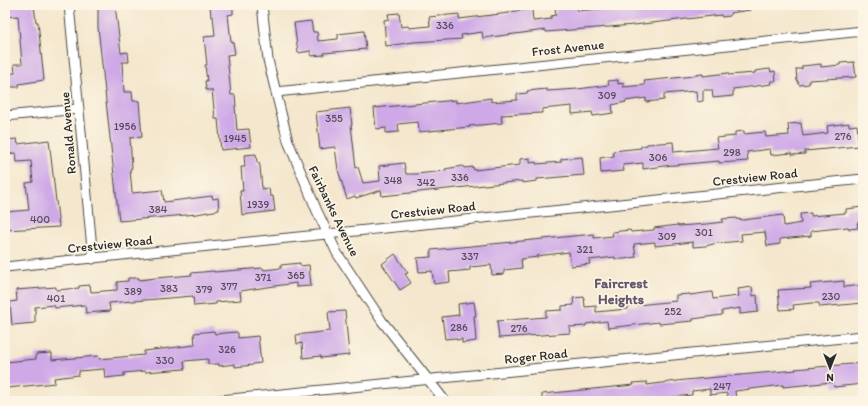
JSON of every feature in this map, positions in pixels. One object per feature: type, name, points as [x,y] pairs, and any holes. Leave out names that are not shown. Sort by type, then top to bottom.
[{"type":"street","name":"Ronald Avenue","points":[[69,5],[93,259]]},
{"type":"street","name":"Fairbanks Avenue","points":[[262,5],[268,60],[288,141],[317,211],[337,253],[382,321],[445,401]]},
{"type":"street","name":"Frost Avenue","points":[[276,92],[863,31]]},
{"type":"street","points":[[5,116],[79,109]]},
{"type":"street","name":"Crestview Road","points":[[5,267],[863,179]]},
{"type":"street","name":"Roger Road","points":[[212,401],[270,398],[428,379],[863,336]]},
{"type":"building","points":[[5,5],[34,5],[36,22],[38,22],[44,80],[19,84],[19,87],[6,87],[5,74],[15,73],[14,64],[22,64],[18,16],[6,17]]},
{"type":"building","points":[[98,5],[115,5],[121,53],[128,52],[129,62],[122,62],[124,92],[132,92],[133,101],[139,101],[142,137],[130,138],[132,193],[162,190],[164,202],[212,196],[213,199],[218,198],[219,210],[197,214],[119,221],[98,27]]},
{"type":"building","points":[[210,5],[233,5],[233,14],[228,15],[231,42],[233,42],[235,54],[227,55],[231,95],[235,95],[237,130],[249,129],[251,147],[221,150],[218,119],[215,119],[212,90],[206,90],[205,81],[207,81],[205,65],[207,65],[204,37],[215,36],[213,16],[211,17]]},
{"type":"building","points":[[577,5],[578,11],[629,6],[629,9],[663,5],[750,5],[750,10],[730,13],[730,16],[722,17],[721,15],[634,25],[546,32],[546,30],[483,38],[482,32],[461,35],[462,39],[414,42],[386,46],[384,20],[389,19],[388,14],[399,13],[401,27],[408,26],[409,28],[430,26],[429,17],[459,14],[459,19],[532,9],[533,21],[551,19],[551,16],[556,15],[555,7]]},
{"type":"building","points":[[311,21],[313,32],[317,32],[318,41],[338,39],[338,34],[364,31],[366,49],[324,53],[324,55],[311,56],[311,51],[298,53],[294,23]]},
{"type":"building","points":[[854,62],[856,77],[809,80],[809,84],[799,85],[797,81],[796,69],[802,69],[802,66],[821,64],[821,67]]},
{"type":"building","points":[[770,69],[771,72],[775,71],[776,81],[771,81],[772,84],[733,89],[733,96],[713,98],[712,90],[703,90],[703,101],[697,102],[696,91],[664,94],[664,100],[646,102],[646,98],[625,101],[626,102],[612,105],[613,113],[593,116],[592,112],[572,114],[572,106],[542,109],[542,113],[501,115],[502,123],[469,126],[470,127],[419,132],[418,122],[398,124],[399,132],[386,133],[386,128],[376,129],[374,108],[456,100],[456,103],[491,98],[491,102],[517,100],[517,94],[528,93],[527,91],[547,89],[547,91],[578,89],[609,85],[608,81],[618,80],[618,84],[623,83],[623,87],[645,85],[644,81],[703,74],[703,76],[728,73],[728,75],[755,73],[755,71]]},
{"type":"building","points":[[350,108],[356,168],[358,167],[363,183],[380,181],[379,166],[404,163],[406,174],[416,174],[446,171],[445,169],[463,166],[464,168],[473,167],[474,170],[520,165],[520,159],[530,158],[530,163],[536,162],[536,164],[561,162],[561,159],[582,157],[584,175],[537,179],[537,181],[522,183],[522,181],[382,196],[381,190],[356,198],[355,196],[347,199],[338,170],[335,147],[320,149],[316,112]]},
{"type":"building","points":[[801,123],[803,136],[828,133],[827,126],[849,123],[849,126],[857,125],[859,146],[805,151],[805,154],[792,155],[791,153],[771,155],[770,149],[747,152],[748,161],[719,163],[719,161],[643,169],[643,163],[623,165],[624,171],[601,173],[600,158],[614,156],[613,151],[641,148],[641,146],[647,144],[673,142],[674,152],[718,148],[716,138],[735,136],[735,132],[744,131],[744,134],[765,132],[766,137],[789,135],[788,124]]},
{"type":"building","points":[[17,139],[18,144],[49,140],[59,227],[5,230],[5,212],[29,210],[26,183],[33,182],[31,161],[17,162],[16,153],[6,154],[5,140]]},
{"type":"building","points":[[256,154],[257,163],[259,163],[260,166],[262,189],[269,188],[270,196],[273,196],[275,211],[242,215],[240,191],[243,191],[241,167],[245,167],[244,155]]},
{"type":"building","points":[[863,207],[863,222],[857,223],[858,228],[849,229],[848,227],[811,231],[811,236],[780,239],[780,244],[767,246],[765,232],[741,234],[742,241],[718,243],[705,246],[693,247],[693,242],[655,246],[655,242],[634,244],[636,257],[615,259],[615,257],[589,260],[590,264],[571,266],[569,252],[537,256],[538,257],[521,259],[522,268],[504,270],[504,274],[492,275],[491,265],[470,267],[470,270],[449,272],[450,282],[434,284],[432,271],[419,272],[417,258],[431,257],[431,250],[594,234],[594,238],[613,236],[612,232],[630,230],[631,232],[654,230],[654,228],[678,225],[707,224],[723,222],[722,219],[736,218],[743,220],[783,215],[784,226],[801,223],[800,214],[811,213],[811,216],[846,213],[846,209]]},
{"type":"building","points":[[395,254],[408,273],[405,274],[411,283],[400,290],[382,264]]},
{"type":"building","points":[[300,263],[300,266],[309,265],[311,286],[296,287],[296,283],[240,291],[241,300],[194,306],[193,296],[109,303],[110,311],[86,313],[85,305],[55,308],[54,305],[35,307],[35,323],[12,325],[10,302],[17,301],[16,290],[56,287],[56,290],[79,288],[79,286],[90,285],[91,292],[117,290],[117,282],[128,281],[128,278],[139,278],[139,280],[192,275],[191,273],[214,271],[263,268],[264,270],[281,268],[281,265]]},
{"type":"building","points":[[844,281],[844,287],[863,285],[863,303],[820,307],[819,303],[812,303],[793,305],[794,309],[780,310],[778,290],[811,288],[810,284]]},
{"type":"building","points":[[752,287],[753,296],[757,295],[758,312],[740,314],[740,308],[722,311],[722,315],[693,319],[693,321],[659,324],[659,322],[608,328],[607,321],[586,324],[586,326],[569,327],[570,333],[499,338],[497,321],[546,317],[546,311],[562,310],[562,306],[574,305],[573,298],[584,297],[585,307],[596,306],[596,312],[628,309],[628,306],[676,301],[676,295],[712,292],[713,299],[739,296],[738,289]]},
{"type":"building","points":[[474,302],[476,316],[474,316],[476,341],[462,343],[462,339],[445,339],[442,317],[459,315],[458,304]]},
{"type":"building","points":[[345,311],[349,355],[303,358],[302,343],[297,344],[296,335],[330,331],[328,312]]},
{"type":"building","points":[[214,331],[215,334],[236,332],[238,333],[238,338],[258,336],[261,363],[235,367],[235,364],[219,366],[219,364],[208,364],[208,359],[184,361],[185,369],[124,373],[124,376],[105,378],[104,369],[79,371],[79,375],[54,378],[55,383],[7,388],[6,383],[5,384],[5,362],[36,359],[36,354],[52,353],[52,360],[98,356],[99,359],[144,355],[144,351],[195,345],[194,333]]},
{"type":"building","points":[[863,363],[863,384],[834,387],[833,382],[783,387],[783,385],[735,391],[736,401],[728,401],[727,393],[710,395],[710,389],[692,391],[692,395],[657,399],[657,401],[542,401],[542,394],[634,385],[633,383],[647,382],[647,385]]},
{"type":"district","name":"Faircrest Heights","points":[[621,292]]}]
